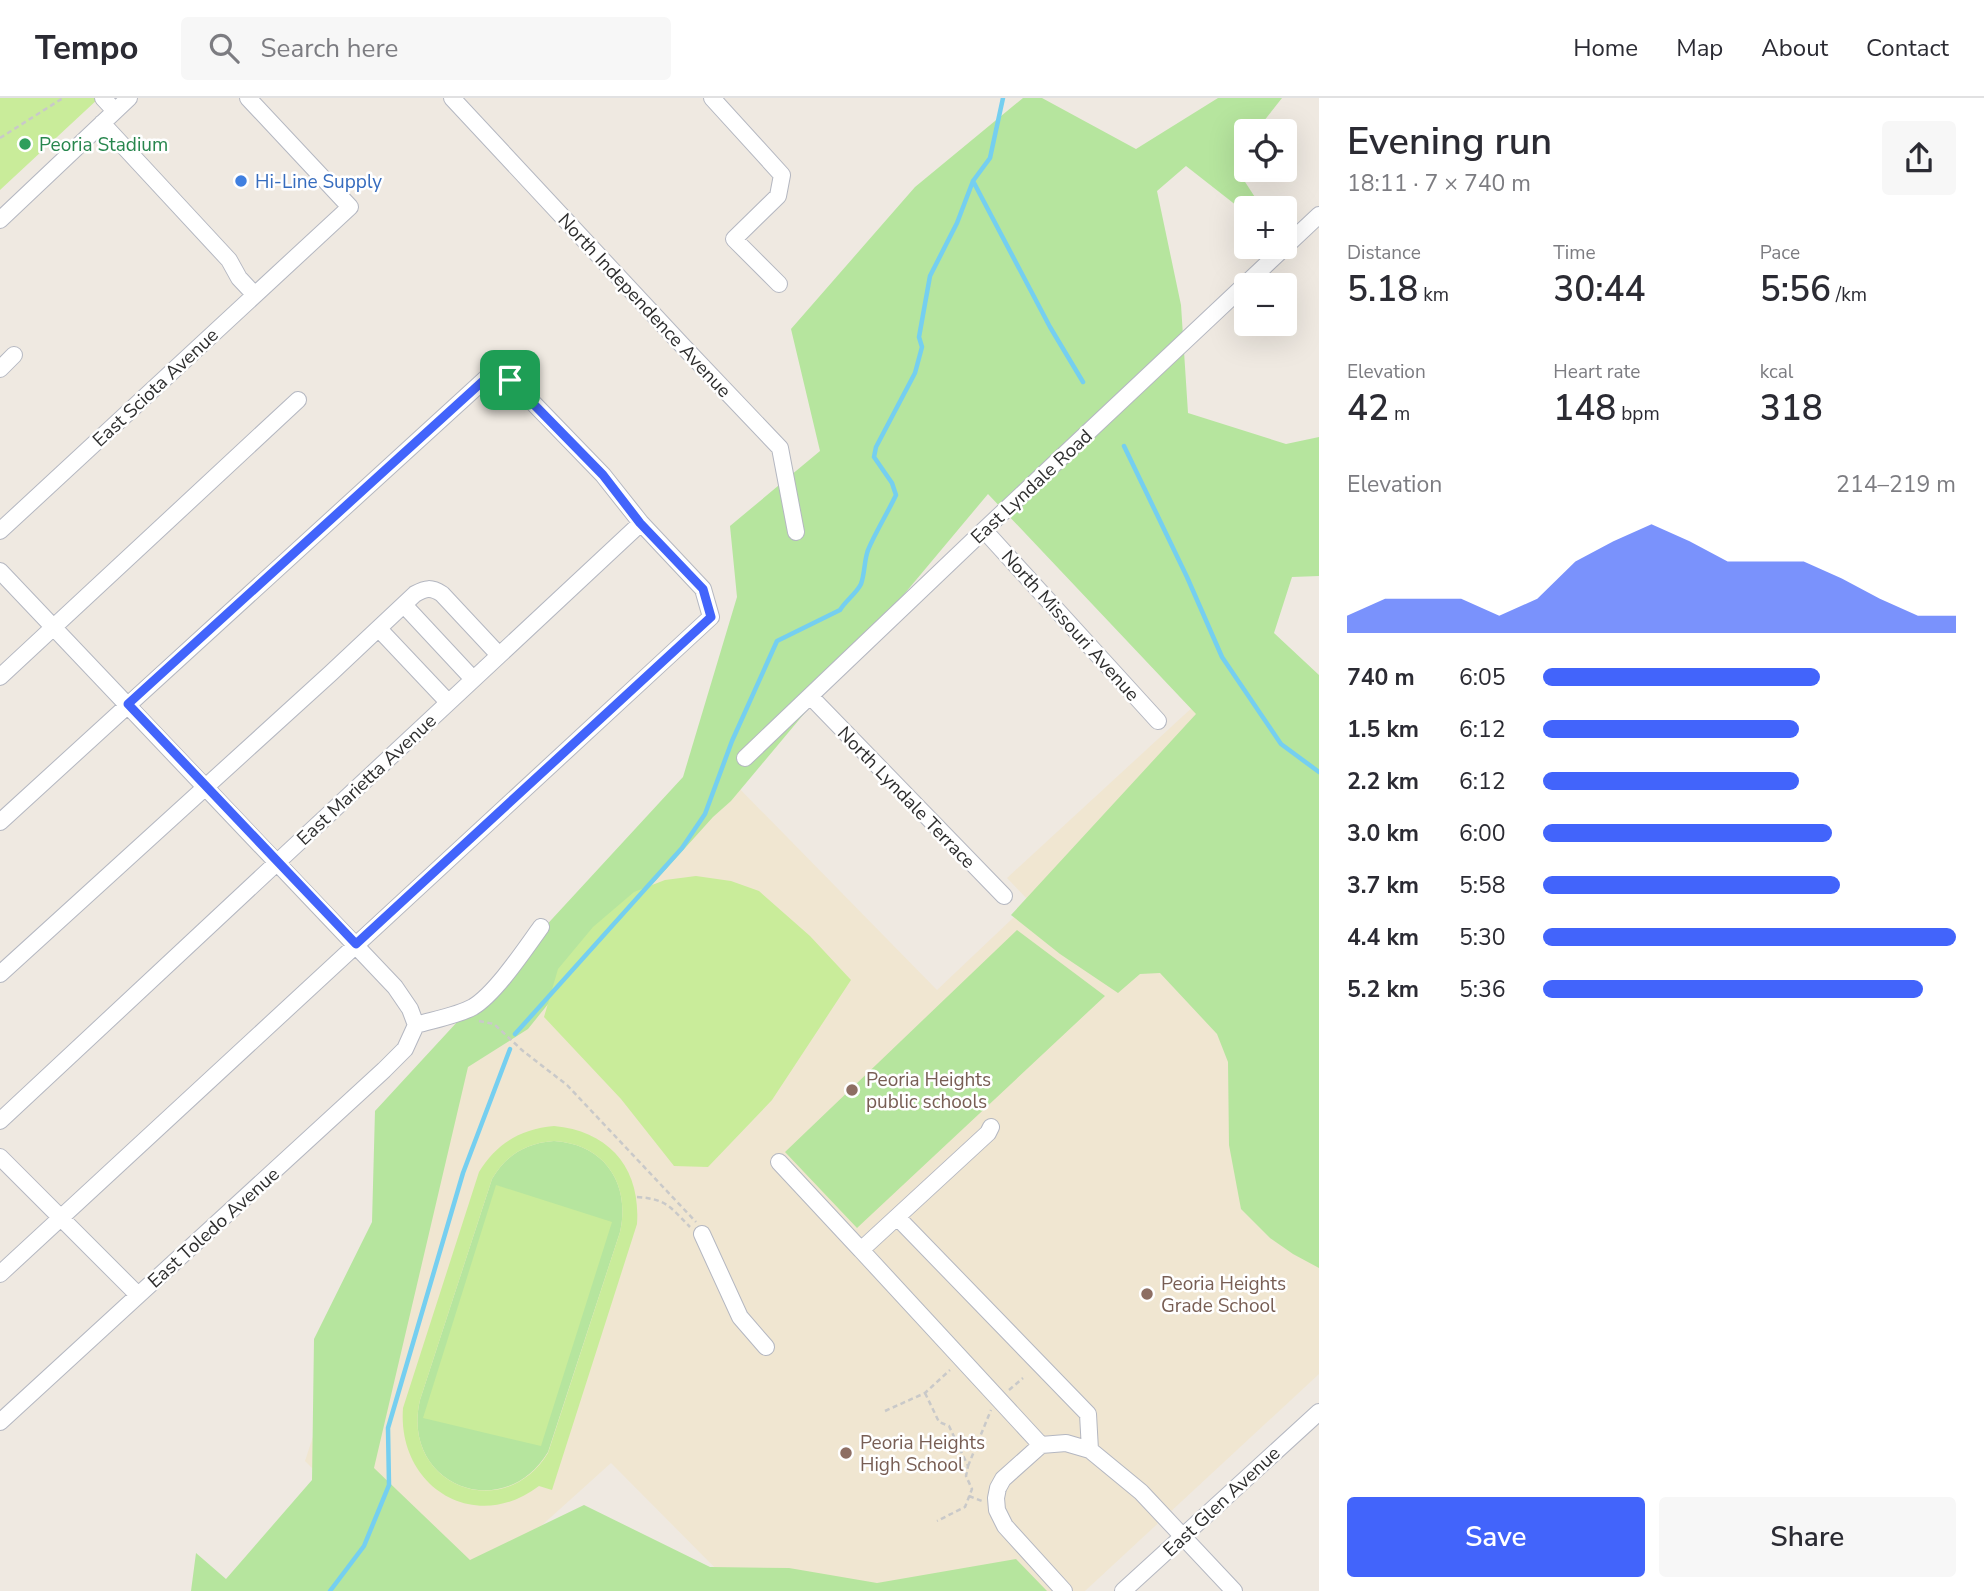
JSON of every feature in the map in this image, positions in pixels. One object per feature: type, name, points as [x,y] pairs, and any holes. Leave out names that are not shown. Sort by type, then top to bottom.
[{"type":"street","points":[[103,98],[115,111]]},
{"type":"street","points":[[0,220],[129,98]]},
{"type":"street","name":"East Sciota Avenue","points":[[0,531],[350,206],[248,98]]},
{"type":"street","name":"North Independence Avenue","points":[[452,98],[780,448],[796,532]]},
{"type":"street","points":[[712,98],[782,175],[778,196],[734,239],[779,284]]},
{"type":"street","points":[[102,123],[229,260],[239,278],[254,295]]},
{"type":"street","name":"East Lyndale Road","points":[[745,758],[1319,215]]},
{"type":"street","points":[[0,369],[14,355]]},
{"type":"street","points":[[0,822],[494,371],[510,380],[603,475],[640,523],[703,589],[711,617],[0,1274]]},
{"type":"street","points":[[0,677],[298,400]]},
{"type":"street","name":"East Marietta Avenue","points":[[0,1121],[640,523]]},
{"type":"street","name":"North Missouri Avenue","points":[[984,530],[1158,721]]},
{"type":"street","points":[[0,570],[356,944],[395,987],[410,1009],[416,1025],[471,1008],[483,999],[520,957],[541,927]]},
{"type":"street","points":[[0,974],[424,589],[433,588],[442,594],[499,655]]},
{"type":"street","points":[[404,605],[473,679]]},
{"type":"street","points":[[379,629],[448,702]]},
{"type":"street","name":"North Lyndale Terrace","points":[[811,697],[1004,896]]},
{"type":"street","name":"East Toledo Avenue","points":[[0,1422],[384,1070],[405,1049],[416,1025]]},
{"type":"street","points":[[861,1250],[992,1127]]},
{"type":"street","points":[[0,1157],[138,1296]]},
{"type":"street","points":[[779,1162],[1041,1445]]},
{"type":"street","points":[[897,1217],[1088,1414],[1090,1450]]},
{"type":"street","points":[[701,1230],[740,1317],[766,1347]]},
{"type":"street","name":"East Glen Avenue","points":[[1123,1591],[1319,1412]]},
{"type":"street","points":[[1064,1591],[1005,1527],[997,1510],[996,1498],[1003,1479],[1041,1445],[1066,1443],[1090,1450],[1142,1492],[1234,1591]]},
{"type":"path","points":[[0,138],[63,98]]},
{"type":"path","points":[[487,1022],[494,1024],[523,1051],[567,1085],[701,1230]]},
{"type":"path","points":[[637,1197],[655,1198],[668,1205],[694,1230],[701,1230]]},
{"type":"path","points":[[885,1411],[925,1393],[955,1366]]},
{"type":"path","points":[[925,1393],[939,1422],[949,1426],[968,1466]]},
{"type":"path","points":[[937,1521],[965,1507],[972,1489],[966,1476],[968,1466],[993,1406]]},
{"type":"path","points":[[969,1496],[985,1502]]},
{"type":"shaded area","name":"Peoria Heights public schools","points":[[1246,658],[1319,1134],[1319,1374],[1085,1591],[738,1591],[611,1463],[469,1591],[434,1591],[305,1461],[441,1046],[730,779],[937,990],[1030,902],[1007,878]]},
{"type":"green space","name":"Peoria Stadium","points":[[0,98],[99,98],[0,190]]},
{"type":"green space","points":[[1023,98],[1042,98],[1136,149],[1218,98],[1282,98],[1265,119],[1234,119],[1234,182],[1245,182],[1254,196],[1234,196],[1234,204],[1186,166],[1157,191],[1181,305],[1188,413],[1286,444],[1319,437],[1319,576],[1292,577],[1274,633],[1319,675],[1319,1268],[1270,1238],[1241,1209],[1229,1145],[1228,1062],[1217,1034],[1160,973],[1140,974],[1118,993],[1060,954],[1011,915],[1196,714],[988,494],[731,801],[713,817],[577,968],[528,1029],[468,1067],[374,1468],[470,1560],[584,1505],[710,1567],[789,1568],[877,1583],[1016,1559],[1047,1591],[191,1591],[196,1553],[226,1579],[312,1480],[314,1339],[372,1222],[375,1111],[683,777],[737,597],[730,526],[820,451],[791,329],[915,187]]},
{"type":"green space","points":[[696,876],[731,881],[759,891],[810,936],[851,980],[772,1100],[708,1167],[674,1166],[621,1099],[544,1017],[558,969],[593,927],[634,892],[665,880]]},
{"type":"green space","points":[[1017,930],[1105,996],[857,1228],[785,1152]]},
{"type":"green space","points":[[554,1126],[574,1129],[605,1144],[618,1156],[633,1186],[637,1224],[552,1490],[539,1486],[515,1500],[490,1506],[466,1504],[445,1495],[427,1480],[413,1460],[404,1436],[403,1408],[479,1172],[501,1146],[520,1134]],"holes":[[[554,1141],[572,1144],[600,1158],[610,1169],[617,1182],[622,1214],[620,1232],[548,1453],[529,1475],[506,1487],[482,1490],[460,1485],[440,1473],[425,1454],[418,1429],[420,1400],[492,1179],[510,1157],[534,1144]]]},
{"type":"green space","points":[[554,1141],[587,1150],[600,1158],[610,1169],[621,1198],[620,1232],[548,1452],[529,1474],[506,1487],[482,1490],[460,1485],[440,1473],[425,1454],[418,1429],[420,1400],[492,1179],[504,1163],[518,1152],[534,1144]]},
{"type":"green space","points":[[496,1185],[612,1222],[541,1446],[423,1418]]},
{"type":"waterway","points":[[515,1034],[682,848],[705,814],[732,741],[777,641],[840,610],[861,584],[868,550],[896,495],[892,483],[874,457],[876,447],[915,373],[922,347],[919,337],[930,276],[957,223],[973,181],[990,158],[1003,98]]},
{"type":"waterway","points":[[973,181],[1050,327],[1083,382]]},
{"type":"waterway","points":[[1124,446],[1222,657],[1281,744],[1319,772]]},
{"type":"waterway","points":[[330,1591],[364,1546],[389,1485],[388,1428],[463,1173],[510,1049]]},
{"type":"place","name":"Peoria Stadium","points":[[25,144]]},
{"type":"place","name":"Hi-Line Supply","points":[[241,181]]},
{"type":"place","name":"Peoria Heights public schools","points":[[852,1090]]},
{"type":"place","name":"Peoria Heights Grade School","points":[[1147,1294]]},
{"type":"place","name":"Peoria Heights High School","points":[[846,1453]]},
{"type":"route","points":[[494,371],[510,380],[603,475],[640,523],[703,589],[711,617],[356,944],[128,704],[494,371]]}]
